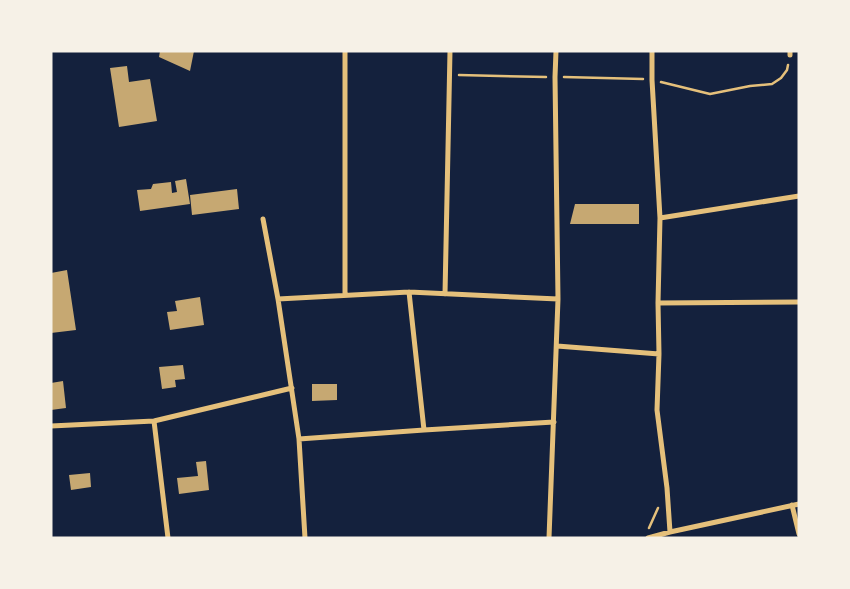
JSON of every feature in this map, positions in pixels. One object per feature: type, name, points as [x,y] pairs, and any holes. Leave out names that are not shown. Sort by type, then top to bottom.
[{"type":"street","points":[[345,51],[345,295]]},
{"type":"street","points":[[445,294],[448,74],[450,51]]},
{"type":"street","points":[[549,538],[558,299],[556,51]]},
{"type":"street","points":[[652,51],[660,218],[657,410],[667,488],[670,532]]},
{"type":"street","points":[[660,218],[799,196]]},
{"type":"street","points":[[263,219],[278,299],[300,440],[305,538]]},
{"type":"street","points":[[409,292],[424,430]]},
{"type":"street","points":[[278,299],[409,292],[558,299]]},
{"type":"street","points":[[658,303],[799,302]]},
{"type":"street","points":[[557,346],[659,354]]},
{"type":"street","points":[[51,426],[154,421],[292,388]]},
{"type":"street","points":[[154,421],[168,538]]},
{"type":"street","points":[[300,440],[554,422]]},
{"type":"street","points":[[648,538],[799,504]]},
{"type":"street","points":[[792,505],[799,534]]},
{"type":"path","points":[[448,74],[652,80],[710,94],[750,86],[772,84],[781,78],[787,70],[790,53]]},
{"type":"path","points":[[648,530],[667,488]]},
{"type":"building","points":[[160,51],[194,51],[190,71],[159,57]]},
{"type":"building","points":[[127,66],[129,82],[150,79],[157,121],[119,127],[110,68]]},
{"type":"building","points":[[186,179],[190,204],[140,211],[137,190],[151,189],[153,184],[171,182],[172,193],[177,192],[175,181]]},
{"type":"building","points":[[237,189],[239,209],[192,215],[190,195]]},
{"type":"building","points":[[575,204],[639,204],[639,224],[570,224]]},
{"type":"building","points":[[67,270],[76,330],[51,333],[51,273]]},
{"type":"building","points":[[200,297],[204,325],[170,330],[167,312],[177,311],[175,301]]},
{"type":"building","points":[[183,365],[185,379],[175,380],[176,387],[162,389],[159,367]]},
{"type":"building","points":[[63,381],[66,408],[51,410],[51,383]]},
{"type":"building","points":[[312,384],[337,384],[337,400],[312,401]]},
{"type":"building","points":[[206,461],[209,490],[179,494],[177,478],[198,476],[196,462]]},
{"type":"building","points":[[90,473],[91,487],[71,490],[69,475]]}]
